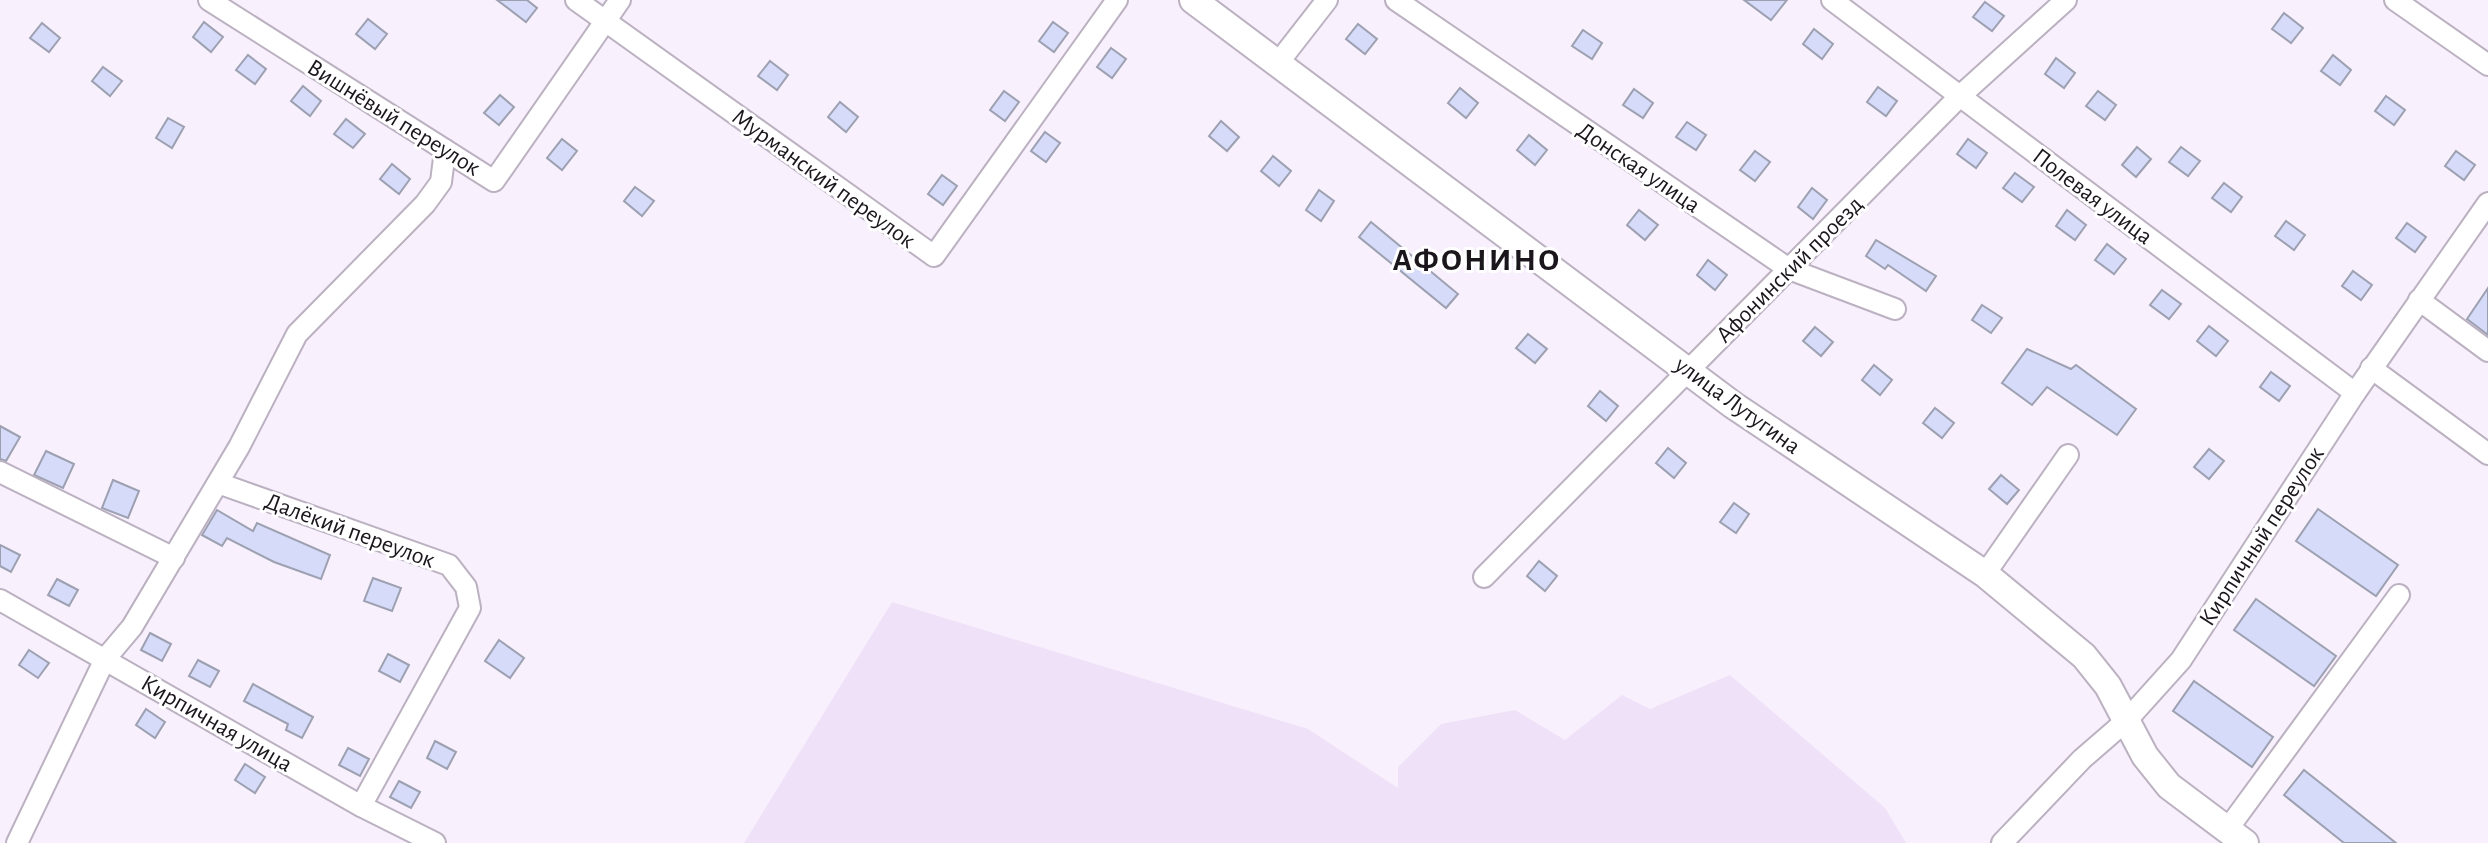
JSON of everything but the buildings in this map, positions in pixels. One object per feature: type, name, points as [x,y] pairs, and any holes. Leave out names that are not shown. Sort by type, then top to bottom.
[{"type":"main road","name":"улица Лутугина","points":[[1193,0],[1733,405],[1985,574],[2084,656],[2108,686],[2145,756],[2169,786],[2236,836]]},
{"type":"street","name":"Вишнёвый переулок","points":[[209,0],[494,181],[605,20]]},
{"type":"street","name":"Мурманский переулок","points":[[576,0],[934,256],[1117,0]]},
{"type":"street","points":[[605,20],[620,0]]},
{"type":"street","points":[[1278,63],[1327,0]]},
{"type":"street","name":"Донская улица","points":[[1396,0],[1789,269],[1895,309]]},
{"type":"street","name":"Полевая улица","points":[[1832,0],[2355,393]]},
{"type":"street","name":"Афонинский проезд","points":[[1484,577],[1960,96],[2066,0]]},
{"type":"street","points":[[2395,0],[2488,65]]},
{"type":"street","points":[[17,843],[105,659],[132,627],[174,558],[218,483],[297,334],[425,204],[441,182],[445,150]]},
{"type":"street","name":"Кирпичный переулок","points":[[2002,843],[2082,759],[2127,720],[2181,660],[2371,368],[2488,203]]},
{"type":"street","points":[[2419,300],[2488,351]]},
{"type":"street","points":[[2371,368],[2488,454]]},
{"type":"street","points":[[1985,574],[2068,455]]},
{"type":"street","points":[[0,472],[174,558]]},
{"type":"street","name":"Далёкий переулок","points":[[218,483],[449,565],[466,587],[470,608],[361,806]]},
{"type":"street","points":[[2236,836],[2399,595]]},
{"type":"street","name":"Кирпичная улица","points":[[0,600],[361,806],[435,843]]},
{"type":"shaded area","points":[[892,602],[1308,729],[1398,788],[1398,767],[1441,724],[1515,710],[1565,740],[1622,695],[1650,709],[1730,675],[1885,808],[1906,843],[744,843]]},
{"type":"district","name":"АФОНИНО","points":[[1477,259]]}]
